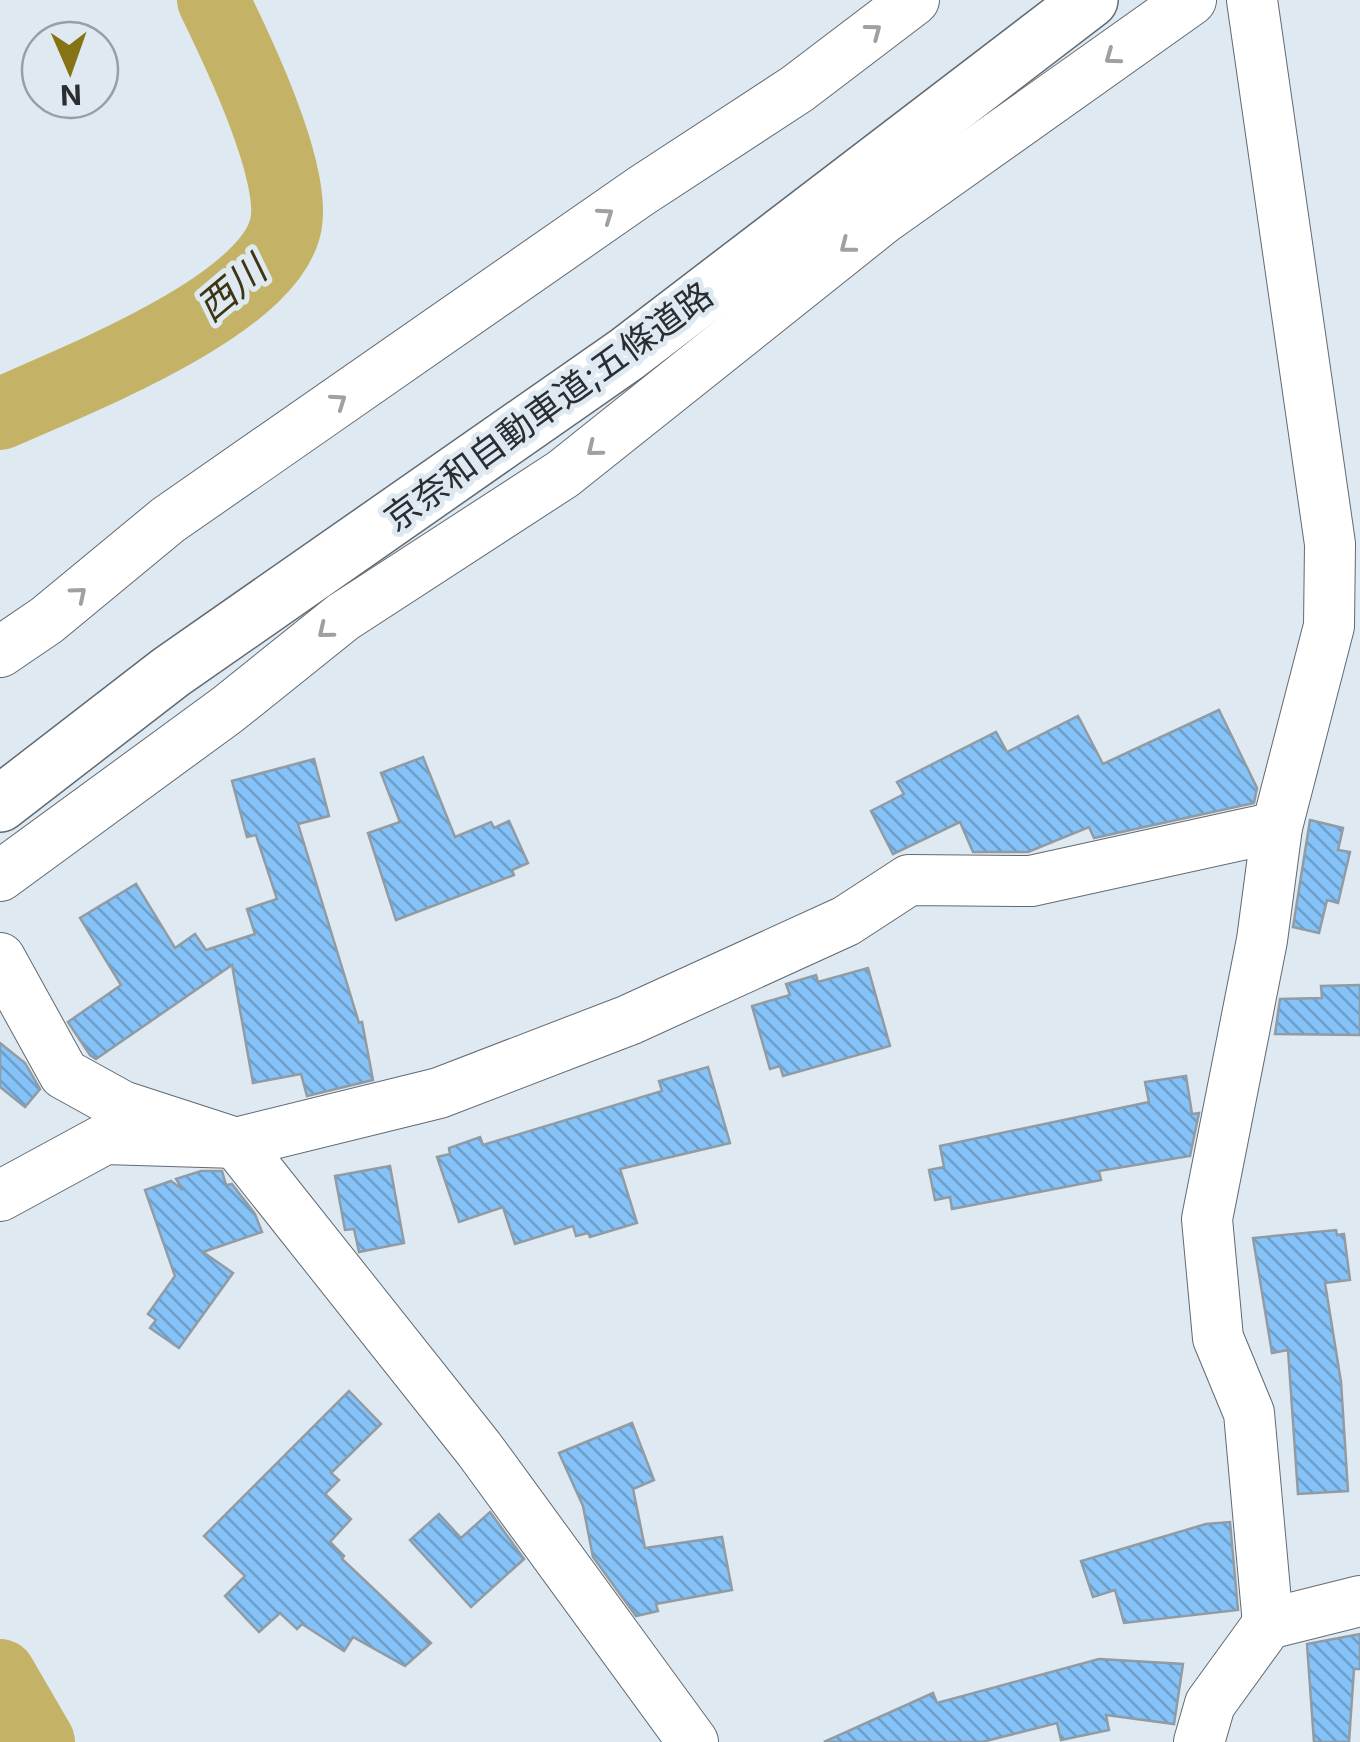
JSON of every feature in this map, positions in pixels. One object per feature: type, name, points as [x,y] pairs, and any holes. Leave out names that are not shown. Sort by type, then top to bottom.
[{"type":"highway","name":"京奈和自動車道;五條道路","points":[[0,804],[170,672],[626,354],[1090,0]]},
{"type":"street","points":[[0,652],[47,620],[168,520],[640,191],[797,90],[914,0]]},
{"type":"street","points":[[0,876],[226,710],[342,617],[564,474],[884,218],[1191,0]]},
{"type":"street","points":[[1252,0],[1330,544],[1329,626],[1277,827],[1262,940],[1207,1219],[1218,1338],[1249,1413],[1268,1624]]},
{"type":"street","points":[[0,1196],[105,1139],[236,1143],[439,1093],[629,1020],[846,922],[908,880],[1031,881],[1277,827]]},
{"type":"street","points":[[0,958],[64,1074],[122,1106],[236,1143],[479,1449],[693,1742]]},
{"type":"street","points":[[1199,1742],[1210,1704],[1268,1624],[1360,1602]]},
{"type":"building","points":[[1219,710],[1257,788],[1254,803],[1094,838],[1089,827],[1028,852],[973,852],[960,822],[893,854],[871,811],[904,794],[897,782],[996,732],[1007,752],[1078,716],[1103,764]]},
{"type":"building","points":[[423,757],[455,837],[491,822],[494,828],[509,821],[528,863],[512,870],[514,875],[396,920],[368,833],[400,822],[381,773]]},
{"type":"building","points":[[314,759],[329,816],[298,824],[359,1023],[362,1022],[373,1080],[307,1096],[301,1074],[253,1083],[232,965],[96,1059],[90,1055],[68,1022],[121,985],[80,918],[136,884],[175,948],[195,934],[206,950],[255,934],[247,909],[277,899],[256,835],[247,837],[232,781]]},
{"type":"building","points":[[1310,820],[1343,828],[1338,850],[1350,852],[1338,903],[1327,900],[1319,933],[1293,927]]},
{"type":"building","points":[[868,968],[890,1046],[783,1076],[780,1066],[770,1069],[752,1006],[790,995],[786,984],[816,975],[818,982]]},
{"type":"building","points":[[1360,985],[1360,1035],[1275,1034],[1280,999],[1322,998],[1321,986]]},
{"type":"building","points":[[0,1043],[25,1063],[40,1089],[25,1107],[0,1087]]},
{"type":"building","points":[[708,1067],[730,1143],[620,1169],[637,1223],[590,1237],[588,1233],[576,1236],[573,1226],[515,1244],[503,1207],[459,1222],[437,1157],[450,1154],[449,1148],[480,1137],[483,1145],[662,1091],[659,1081]]},
{"type":"building","points":[[1186,1076],[1192,1114],[1199,1113],[1190,1156],[1099,1171],[1101,1180],[952,1209],[950,1197],[935,1200],[929,1170],[944,1167],[940,1146],[1149,1102],[1145,1082]]},
{"type":"building","points":[[390,1166],[404,1243],[359,1252],[354,1229],[345,1230],[335,1176]]},
{"type":"building","points":[[201,1171],[222,1171],[226,1185],[232,1184],[255,1214],[262,1232],[203,1252],[233,1273],[179,1348],[150,1328],[156,1320],[148,1314],[175,1276],[145,1190],[171,1181],[183,1190],[176,1179]]},
{"type":"building","points":[[1336,1230],[1337,1235],[1344,1234],[1350,1280],[1325,1283],[1341,1382],[1348,1491],[1298,1494],[1288,1350],[1272,1353],[1253,1238]]},
{"type":"building","points":[[349,1391],[381,1424],[331,1473],[339,1480],[325,1494],[351,1519],[330,1542],[344,1556],[342,1559],[431,1643],[405,1666],[353,1637],[344,1651],[302,1624],[297,1629],[280,1613],[259,1632],[225,1596],[245,1576],[204,1536]]},
{"type":"building","points":[[632,1423],[654,1480],[633,1489],[645,1548],[722,1537],[732,1590],[656,1604],[658,1611],[636,1616],[593,1557],[583,1506],[559,1453]]},
{"type":"building","points":[[490,1512],[524,1559],[471,1607],[410,1540],[439,1514],[461,1538]]},
{"type":"building","points":[[1230,1522],[1238,1610],[1124,1623],[1115,1590],[1093,1597],[1081,1561],[1206,1524]]},
{"type":"building","points":[[1360,1634],[1360,1669],[1354,1669],[1349,1742],[1314,1742],[1307,1644]]},
{"type":"building","points":[[1099,1659],[1183,1664],[1174,1724],[1106,1715],[1109,1730],[1061,1740],[1057,1723],[982,1742],[824,1742],[933,1693],[937,1703]]},
{"type":"waterway","name":"西川","points":[[0,414],[164,338],[245,284],[272,254],[286,224],[282,174],[262,110],[213,0]]},
{"type":"waterway","name":"西川","points":[[0,1675],[39,1742]]}]
